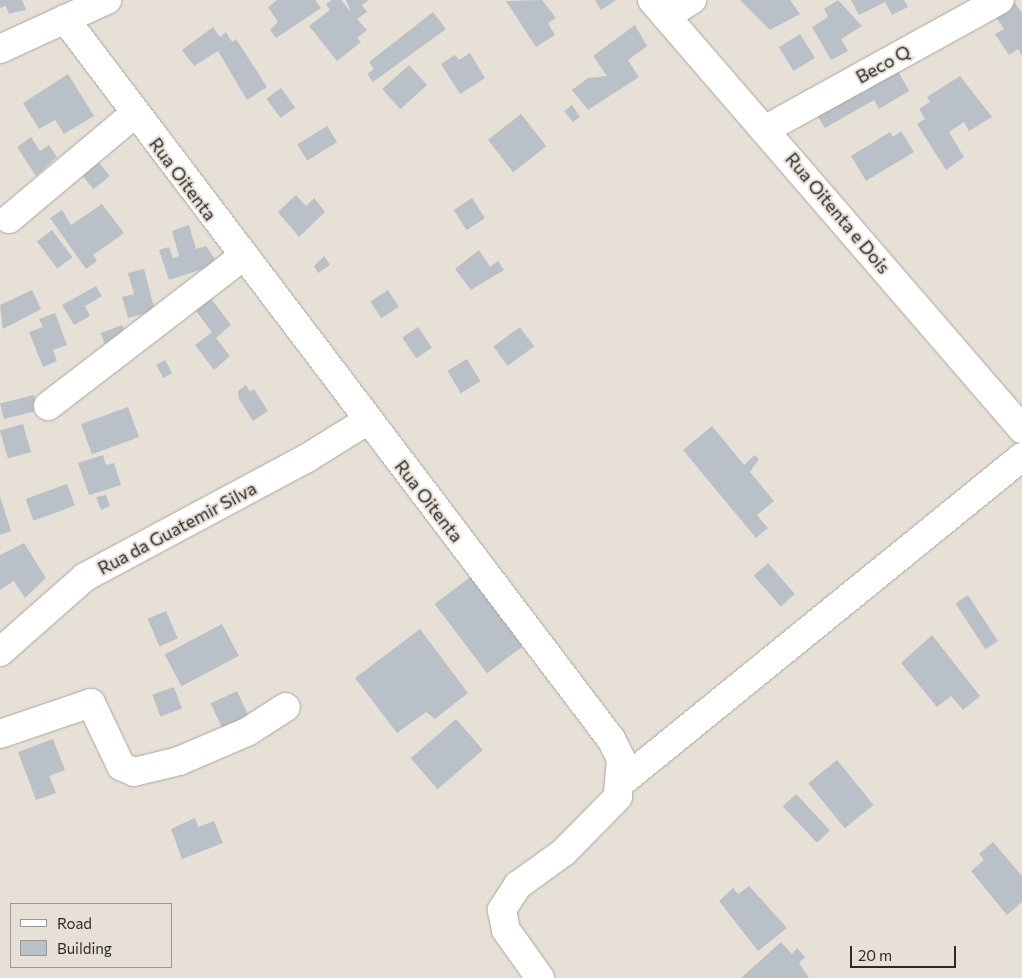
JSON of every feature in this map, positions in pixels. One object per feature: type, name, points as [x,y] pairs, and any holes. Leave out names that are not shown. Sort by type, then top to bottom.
[{"type":"street","points":[[0,49],[106,0]]},
{"type":"street","points":[[659,8],[692,0]]},
{"type":"street","name":"Beco Q","points":[[766,128],[1000,0]]},
{"type":"street","name":"Rua Oitenta e Dois","points":[[659,8],[766,128],[1022,428]]},
{"type":"street","name":"Rua Oitenta","points":[[65,19],[242,257],[611,739],[621,759],[623,781]]},
{"type":"street","points":[[9,220],[134,114]]},
{"type":"street","points":[[48,406],[242,257]]},
{"type":"street","name":"Rua da Guatemir Silva","points":[[0,652],[85,577],[307,458],[367,421]]},
{"type":"street","points":[[540,978],[506,930],[502,910],[507,896],[606,813],[618,797],[623,781],[1022,457]]},
{"type":"street","points":[[0,734],[91,703],[121,766],[134,772],[179,760],[247,732],[286,707]]},
{"type":"building","points":[[0,0],[22,0],[26,10],[9,14],[6,6],[0,8]]},
{"type":"building","points":[[277,0],[315,0],[321,8],[276,38],[270,30],[278,22],[268,7]]},
{"type":"building","points":[[332,0],[341,0],[351,12],[346,0],[369,0],[362,5],[367,12],[357,19],[367,30],[357,38],[361,42],[337,61],[309,26],[330,10],[326,4]]},
{"type":"building","points":[[542,0],[556,18],[548,23],[555,35],[536,47],[506,1]]},
{"type":"building","points":[[595,0],[616,0],[601,10]]},
{"type":"building","points":[[740,0],[790,0],[800,14],[770,30]]},
{"type":"building","points":[[838,0],[862,26],[841,39],[848,51],[831,60],[812,27],[828,17],[824,9]]},
{"type":"building","points":[[851,0],[904,0],[908,7],[892,15],[885,2],[859,15]]},
{"type":"building","points":[[1015,3],[1022,13],[1022,56],[1018,49],[1009,55],[995,34],[1004,29],[995,16]]},
{"type":"building","points":[[433,12],[446,29],[373,82],[367,74],[374,69],[369,62]]},
{"type":"building","points":[[635,25],[647,46],[628,60],[639,77],[588,110],[572,90],[588,78],[607,76],[593,56]]},
{"type":"building","points":[[213,27],[220,37],[226,32],[232,42],[236,39],[267,87],[247,100],[218,51],[194,66],[182,50]]},
{"type":"building","points":[[800,34],[815,58],[794,71],[779,47]]},
{"type":"building","points":[[470,53],[485,78],[460,94],[441,64],[455,55],[459,60]]},
{"type":"building","points":[[409,65],[427,85],[400,109],[382,89]]},
{"type":"building","points":[[897,69],[909,91],[879,109],[874,100],[825,128],[815,112],[859,86],[863,93]]},
{"type":"building","points":[[68,74],[94,116],[64,134],[55,120],[39,129],[23,103]]},
{"type":"building","points":[[960,76],[992,117],[969,131],[964,122],[949,132],[964,157],[946,170],[917,124],[925,119],[919,109],[930,102],[927,97]]},
{"type":"building","points":[[281,88],[295,107],[281,118],[266,99]]},
{"type":"building","points":[[572,105],[580,117],[573,122],[564,111]]},
{"type":"building","points":[[521,114],[546,146],[513,172],[488,140]]},
{"type":"building","points":[[327,126],[337,142],[307,161],[297,145]]},
{"type":"building","points":[[901,131],[914,152],[866,181],[851,156],[890,132],[893,137]]},
{"type":"building","points":[[31,137],[40,151],[49,145],[57,157],[36,176],[17,147]]},
{"type":"building","points":[[96,159],[110,176],[94,189],[80,172]]},
{"type":"building","points":[[296,195],[306,206],[314,198],[325,212],[299,237],[278,212]]},
{"type":"building","points":[[472,198],[485,218],[467,230],[454,210]]},
{"type":"building","points":[[102,204],[124,233],[93,255],[97,261],[86,269],[50,218],[62,210],[71,225]]},
{"type":"building","points":[[189,225],[196,249],[206,246],[218,264],[169,280],[159,250],[169,247],[173,258],[179,256],[172,231]]},
{"type":"building","points":[[52,230],[72,257],[57,269],[37,241]]},
{"type":"building","points":[[479,250],[490,267],[498,261],[504,270],[471,290],[455,269]]},
{"type":"building","points":[[324,256],[330,265],[318,273],[314,266]]},
{"type":"building","points":[[144,269],[155,311],[128,318],[122,297],[134,294],[128,273]]},
{"type":"building","points":[[96,286],[102,296],[85,306],[90,316],[74,325],[62,305]]},
{"type":"building","points":[[32,290],[41,309],[3,329],[0,305]]},
{"type":"building","points":[[388,290],[399,307],[381,318],[370,301]]},
{"type":"building","points":[[209,296],[231,325],[216,338],[230,356],[214,370],[195,345],[212,332],[193,307]]},
{"type":"building","points":[[55,313],[67,345],[53,350],[57,361],[43,367],[29,332],[43,327],[39,319]]},
{"type":"building","points":[[122,325],[127,338],[106,346],[101,333]]},
{"type":"building","points":[[418,327],[432,348],[416,358],[402,338]]},
{"type":"building","points":[[520,327],[534,346],[507,366],[493,346]]},
{"type":"building","points":[[467,359],[480,381],[461,393],[447,371]]},
{"type":"building","points":[[165,360],[172,373],[163,378],[156,365]]},
{"type":"building","points":[[246,385],[250,392],[254,389],[268,411],[253,421],[239,399],[238,391]]},
{"type":"building","points":[[34,395],[38,411],[4,419],[0,403]]},
{"type":"building","points":[[128,407],[139,437],[92,454],[81,424]]},
{"type":"building","points":[[23,424],[31,452],[8,458],[0,431]]},
{"type":"building","points":[[712,426],[744,465],[755,455],[759,459],[750,472],[774,501],[757,515],[768,528],[756,538],[683,450]]},
{"type":"building","points":[[103,455],[106,465],[114,463],[121,485],[89,495],[78,463]]},
{"type":"building","points":[[67,484],[75,506],[34,521],[26,499]]},
{"type":"building","points":[[106,495],[110,506],[101,510],[96,497]]},
{"type":"building","points":[[0,496],[11,531],[0,535]]},
{"type":"building","points":[[24,543],[46,578],[25,598],[14,581],[0,590],[0,555]]},
{"type":"building","points":[[768,563],[795,594],[781,606],[754,575]]},
{"type":"building","points":[[473,575],[525,644],[487,673],[435,604]]},
{"type":"building","points":[[968,595],[998,641],[985,649],[955,603]]},
{"type":"building","points":[[166,611],[178,639],[159,646],[148,619]]},
{"type":"building","points":[[222,624],[239,656],[182,686],[165,655]]},
{"type":"building","points":[[420,629],[468,693],[435,719],[426,712],[397,733],[355,678]]},
{"type":"building","points":[[932,635],[980,696],[963,710],[951,696],[937,707],[901,663]]},
{"type":"building","points":[[174,687],[182,709],[160,716],[152,695]]},
{"type":"building","points":[[237,691],[252,723],[226,735],[211,703]]},
{"type":"building","points":[[456,719],[483,750],[438,789],[411,758]]},
{"type":"building","points":[[53,739],[65,770],[49,776],[56,793],[36,800],[18,752]]},
{"type":"building","points":[[837,760],[874,805],[845,828],[808,783]]},
{"type":"building","points":[[796,794],[830,831],[817,843],[783,806]]},
{"type":"building","points":[[195,818],[198,827],[214,821],[223,843],[182,859],[171,829]]},
{"type":"building","points":[[993,842],[1022,876],[1022,902],[1007,915],[971,871],[984,860],[979,854]]},
{"type":"building","points":[[749,886],[787,928],[758,951],[719,901],[733,888],[738,894]]},
{"type":"building","points":[[781,942],[792,954],[797,948],[805,957],[799,963],[809,978],[741,978]]}]
